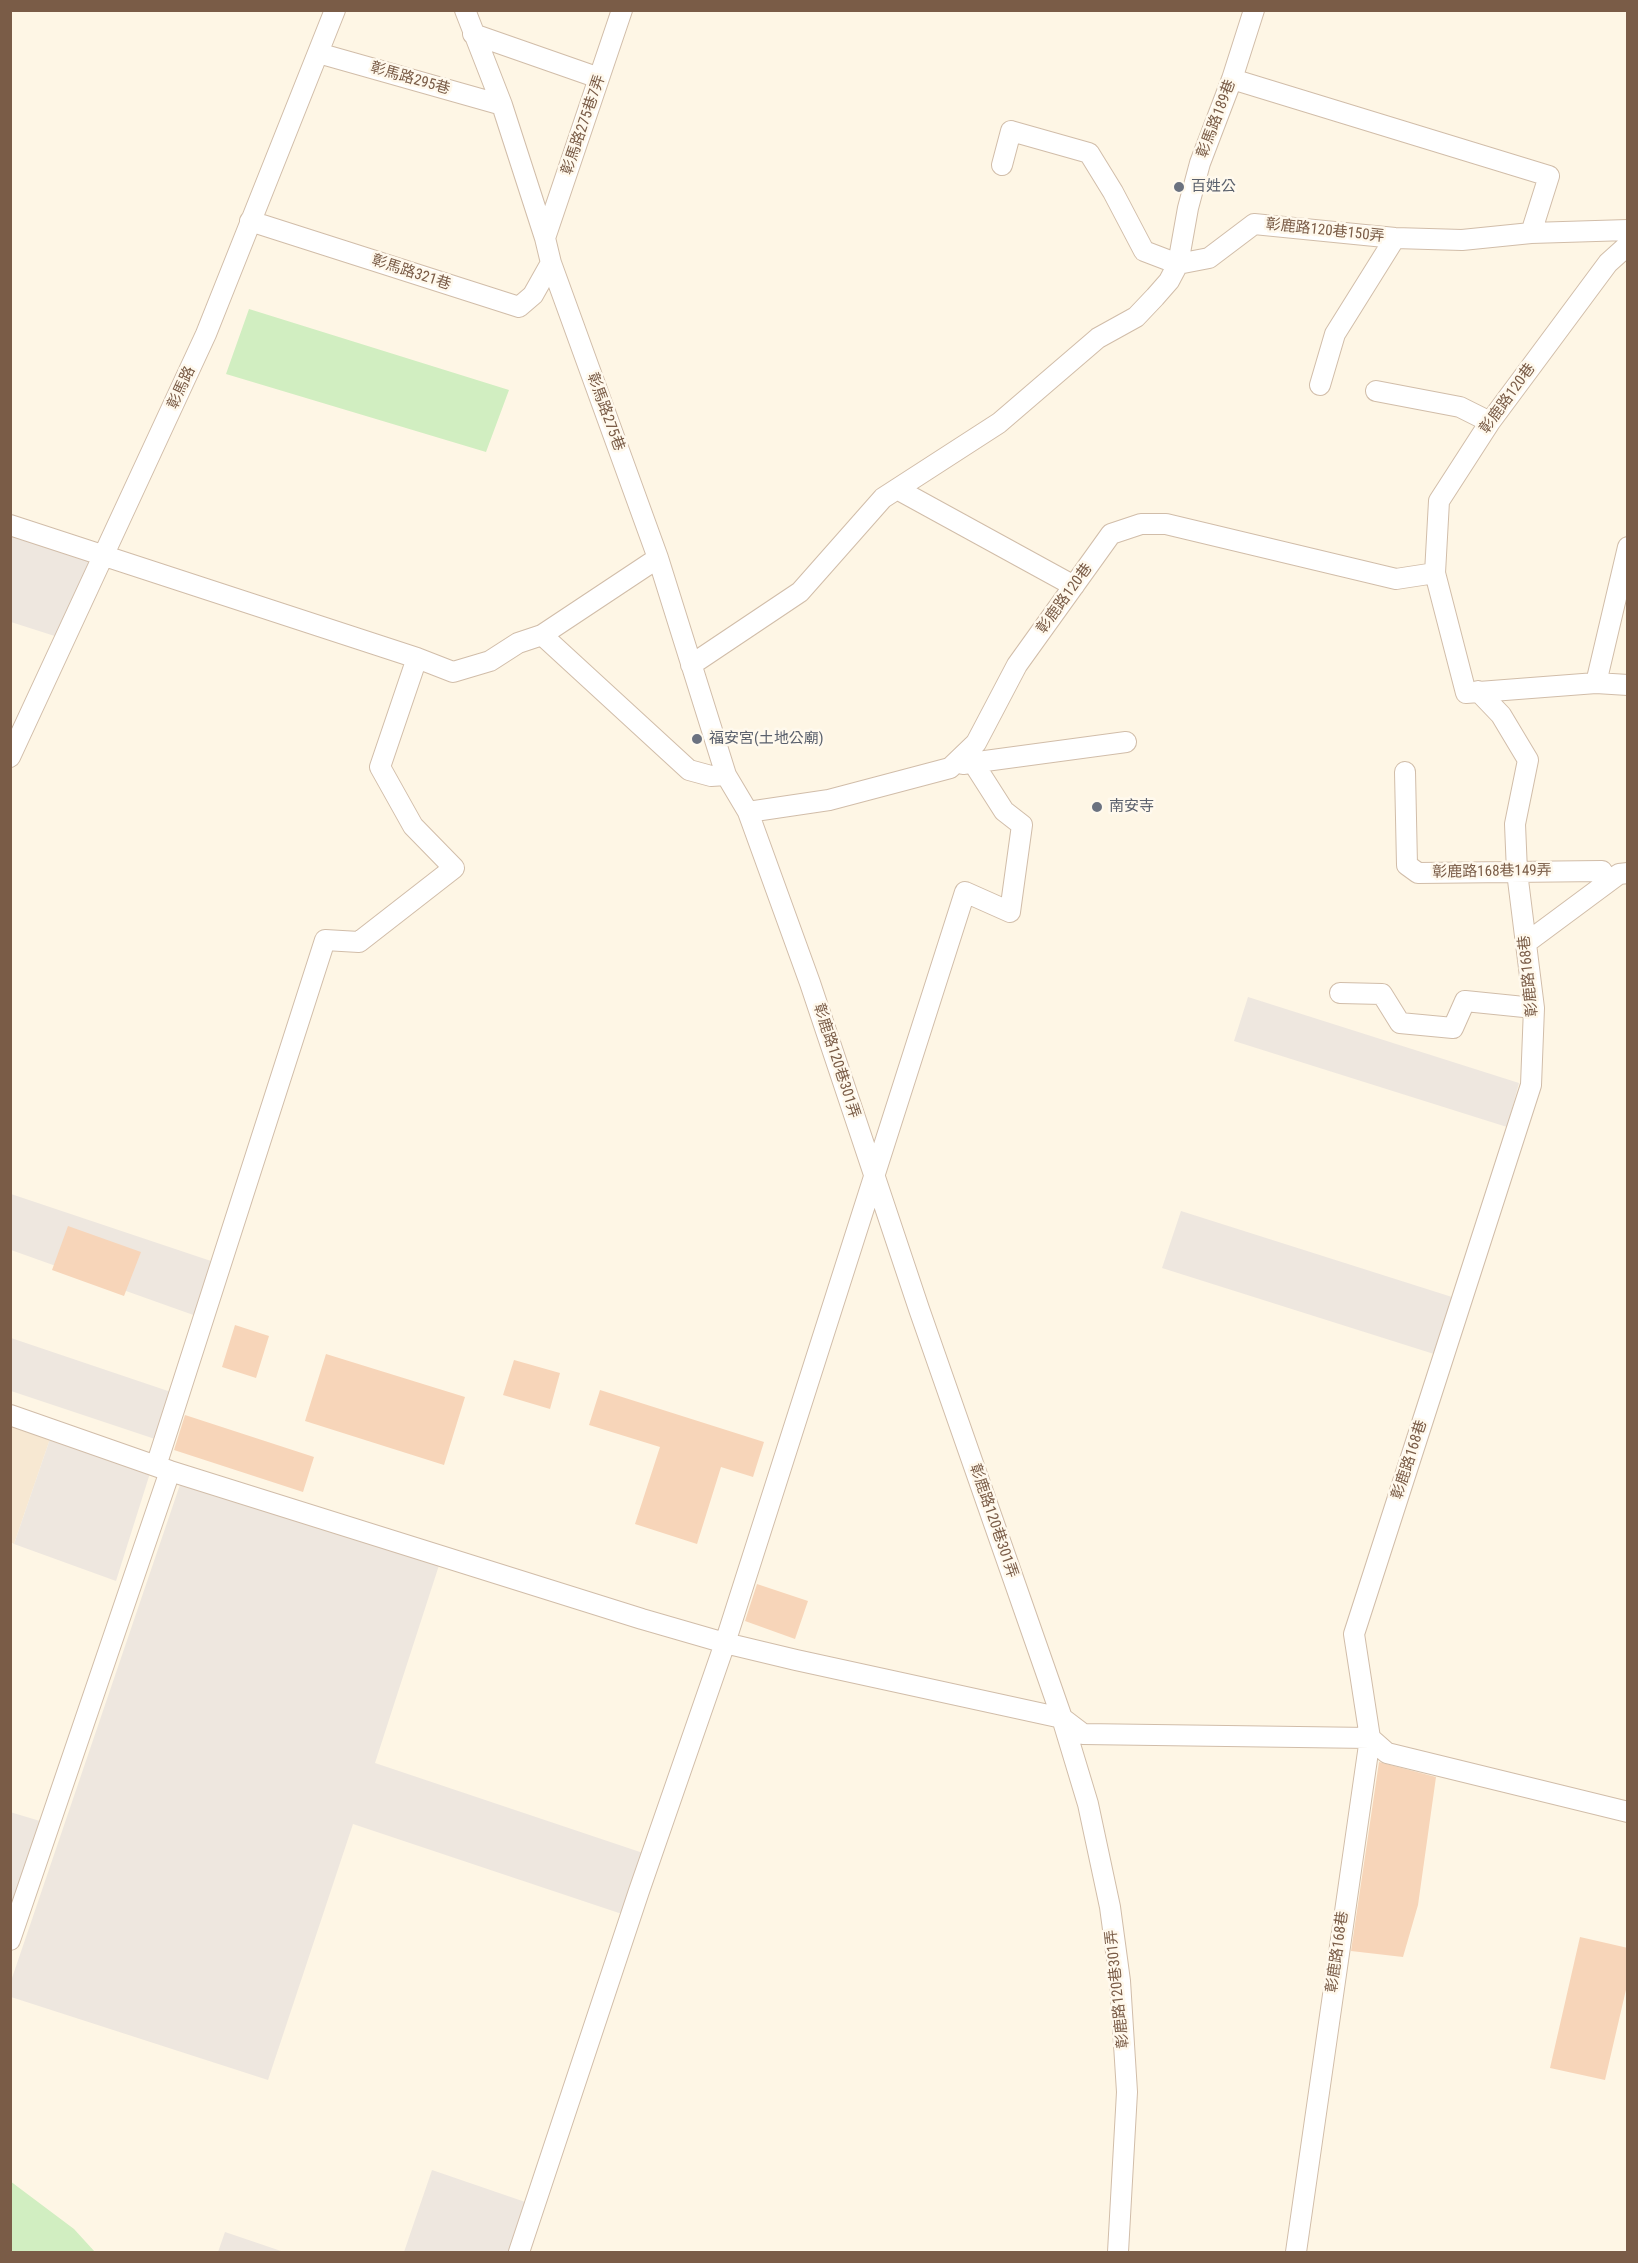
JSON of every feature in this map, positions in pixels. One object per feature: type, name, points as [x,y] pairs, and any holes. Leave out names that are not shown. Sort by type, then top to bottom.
[{"type":"street","name":"彰馬路","points":[[10,757],[206,334],[335,10]]},
{"type":"street","name":"彰馬路275巷","points":[[465,10],[502,105],[551,263],[658,558],[726,775],[748,812]]},
{"type":"street","name":"彰馬路189巷","points":[[1178,264],[1188,208],[1200,163],[1232,79],[1254,10]]},
{"type":"street","name":"彰馬路275巷7弄","points":[[545,238],[620,11]]},
{"type":"street","points":[[473,34],[599,78]]},
{"type":"street","name":"彰馬路295巷","points":[[318,53],[502,105]]},
{"type":"street","points":[[1232,79],[1550,176],[1531,233]]},
{"type":"street","points":[[691,665],[800,592],[884,498],[999,423],[1098,338],[1136,317],[1169,281],[1178,264],[1144,251],[1113,192],[1089,153],[1011,131],[1002,165]]},
{"type":"street","name":"彰馬路321巷","points":[[250,221],[519,307],[533,294],[551,263]]},
{"type":"street","name":"彰鹿路120巷150弄","points":[[1178,264],[1209,258],[1254,224],[1395,238],[1462,240],[1531,233],[1628,230]]},
{"type":"street","points":[[1320,385],[1335,334],[1395,238]]},
{"type":"street","name":"彰鹿路120巷","points":[[1472,692],[1435,573],[1439,501],[1490,422],[1608,263],[1628,245]]},
{"type":"street","points":[[1376,391],[1460,407],[1490,422]]},
{"type":"street","points":[[897,489],[1074,586]]},
{"type":"street","name":"彰鹿路120巷","points":[[748,812],[829,800],[950,768],[976,743],[1017,665],[1111,534],[1141,524],[1166,524],[1396,579],[1435,573]]},
{"type":"street","points":[[10,525],[105,554],[453,672],[490,661],[518,643],[542,635],[658,558]]},
{"type":"street","points":[[1596,683],[1628,547]]},
{"type":"street","points":[[542,635],[689,770],[711,776],[726,775]]},
{"type":"street","points":[[10,1940],[163,1468],[325,940],[359,942],[454,868],[413,826],[380,767],[417,658]]},
{"type":"street","points":[[1472,692],[1596,683],[1628,685]]},
{"type":"street","name":"彰鹿路168巷","points":[[1296,2253],[1370,1738],[1354,1634],[1531,1085],[1534,1008],[1517,872],[1515,824],[1528,760],[1501,715],[1472,692]]},
{"type":"street","points":[[954,764],[974,764],[1126,742]]},
{"type":"street","points":[[519,2253],[639,1891],[725,1643],[965,892],[1010,912],[1022,825],[1004,811],[974,764]]},
{"type":"street","name":"彰鹿路168巷149弄","points":[[1405,772],[1407,865],[1418,873],[1602,871]]},
{"type":"street","name":"彰鹿路120巷301弄","points":[[748,812],[810,983],[1062,1718],[1088,1804],[1110,1907],[1120,1981],[1127,2092],[1118,2253]]},
{"type":"street","points":[[1526,944],[1619,874],[1628,873]]},
{"type":"street","points":[[1340,993],[1382,994],[1400,1023],[1453,1029],[1465,1001],[1534,1008]]},
{"type":"street","points":[[10,1415],[163,1468],[725,1643],[1062,1718],[1083,1734],[1370,1738],[1387,1754],[1628,1812]]},
{"type":"shaded area","points":[[10,525],[103,554],[64,639],[11,622]]},
{"type":"shaded area","points":[[1248,997],[1519,1083],[1507,1127],[1234,1041]]},
{"type":"shaded area","points":[[11,1194],[217,1263],[199,1317],[11,1250]]},
{"type":"shaded area","points":[[1181,1211],[1452,1297],[1434,1354],[1162,1268]]},
{"type":"shaded area","points":[[11,1338],[171,1392],[155,1439],[11,1391]]},
{"type":"shaded area","points":[[11,1422],[51,1436],[14,1544],[11,1542]]},
{"type":"shaded area","points":[[51,1436],[151,1470],[116,1581],[14,1544]]},
{"type":"shaded area","points":[[184,1473],[442,1556],[375,1763],[649,1855],[628,1916],[353,1824],[268,2080],[11,1997],[11,1981]]},
{"type":"shaded area","points":[[10,1812],[40,1821],[13,1907],[10,1906]]},
{"type":"shaded area","points":[[432,2170],[534,2205],[519,2252],[404,2252]]},
{"type":"shaded area","points":[[225,2232],[284,2252],[218,2252]]},
{"type":"green space","points":[[249,309],[509,390],[486,452],[226,374]]},
{"type":"green space","points":[[10,2181],[74,2229],[95,2252],[11,2252]]},
{"type":"building","points":[[68,1226],[141,1252],[124,1296],[52,1270]]},
{"type":"building","points":[[235,1325],[269,1336],[256,1378],[222,1367]]},
{"type":"building","points":[[326,1354],[465,1397],[444,1465],[305,1421]]},
{"type":"building","points":[[514,1360],[560,1373],[550,1409],[503,1395]]},
{"type":"building","points":[[600,1390],[764,1442],[753,1477],[721,1467],[697,1544],[635,1524],[660,1447],[589,1425]]},
{"type":"building","points":[[185,1415],[314,1457],[303,1492],[174,1450]]},
{"type":"building","points":[[757,1584],[808,1601],[795,1639],[745,1621]]},
{"type":"building","points":[[1379,1762],[1436,1777],[1418,1905],[1403,1957],[1351,1951]]},
{"type":"building","points":[[1580,1937],[1628,1948],[1628,1981],[1605,2080],[1550,2068]]},
{"type":"place","name":"百姓公","points":[[1179,187]]},
{"type":"place","name":"福安宮(土地公廟)","points":[[697,739]]},
{"type":"place","name":"南安寺","points":[[1097,807]]}]
